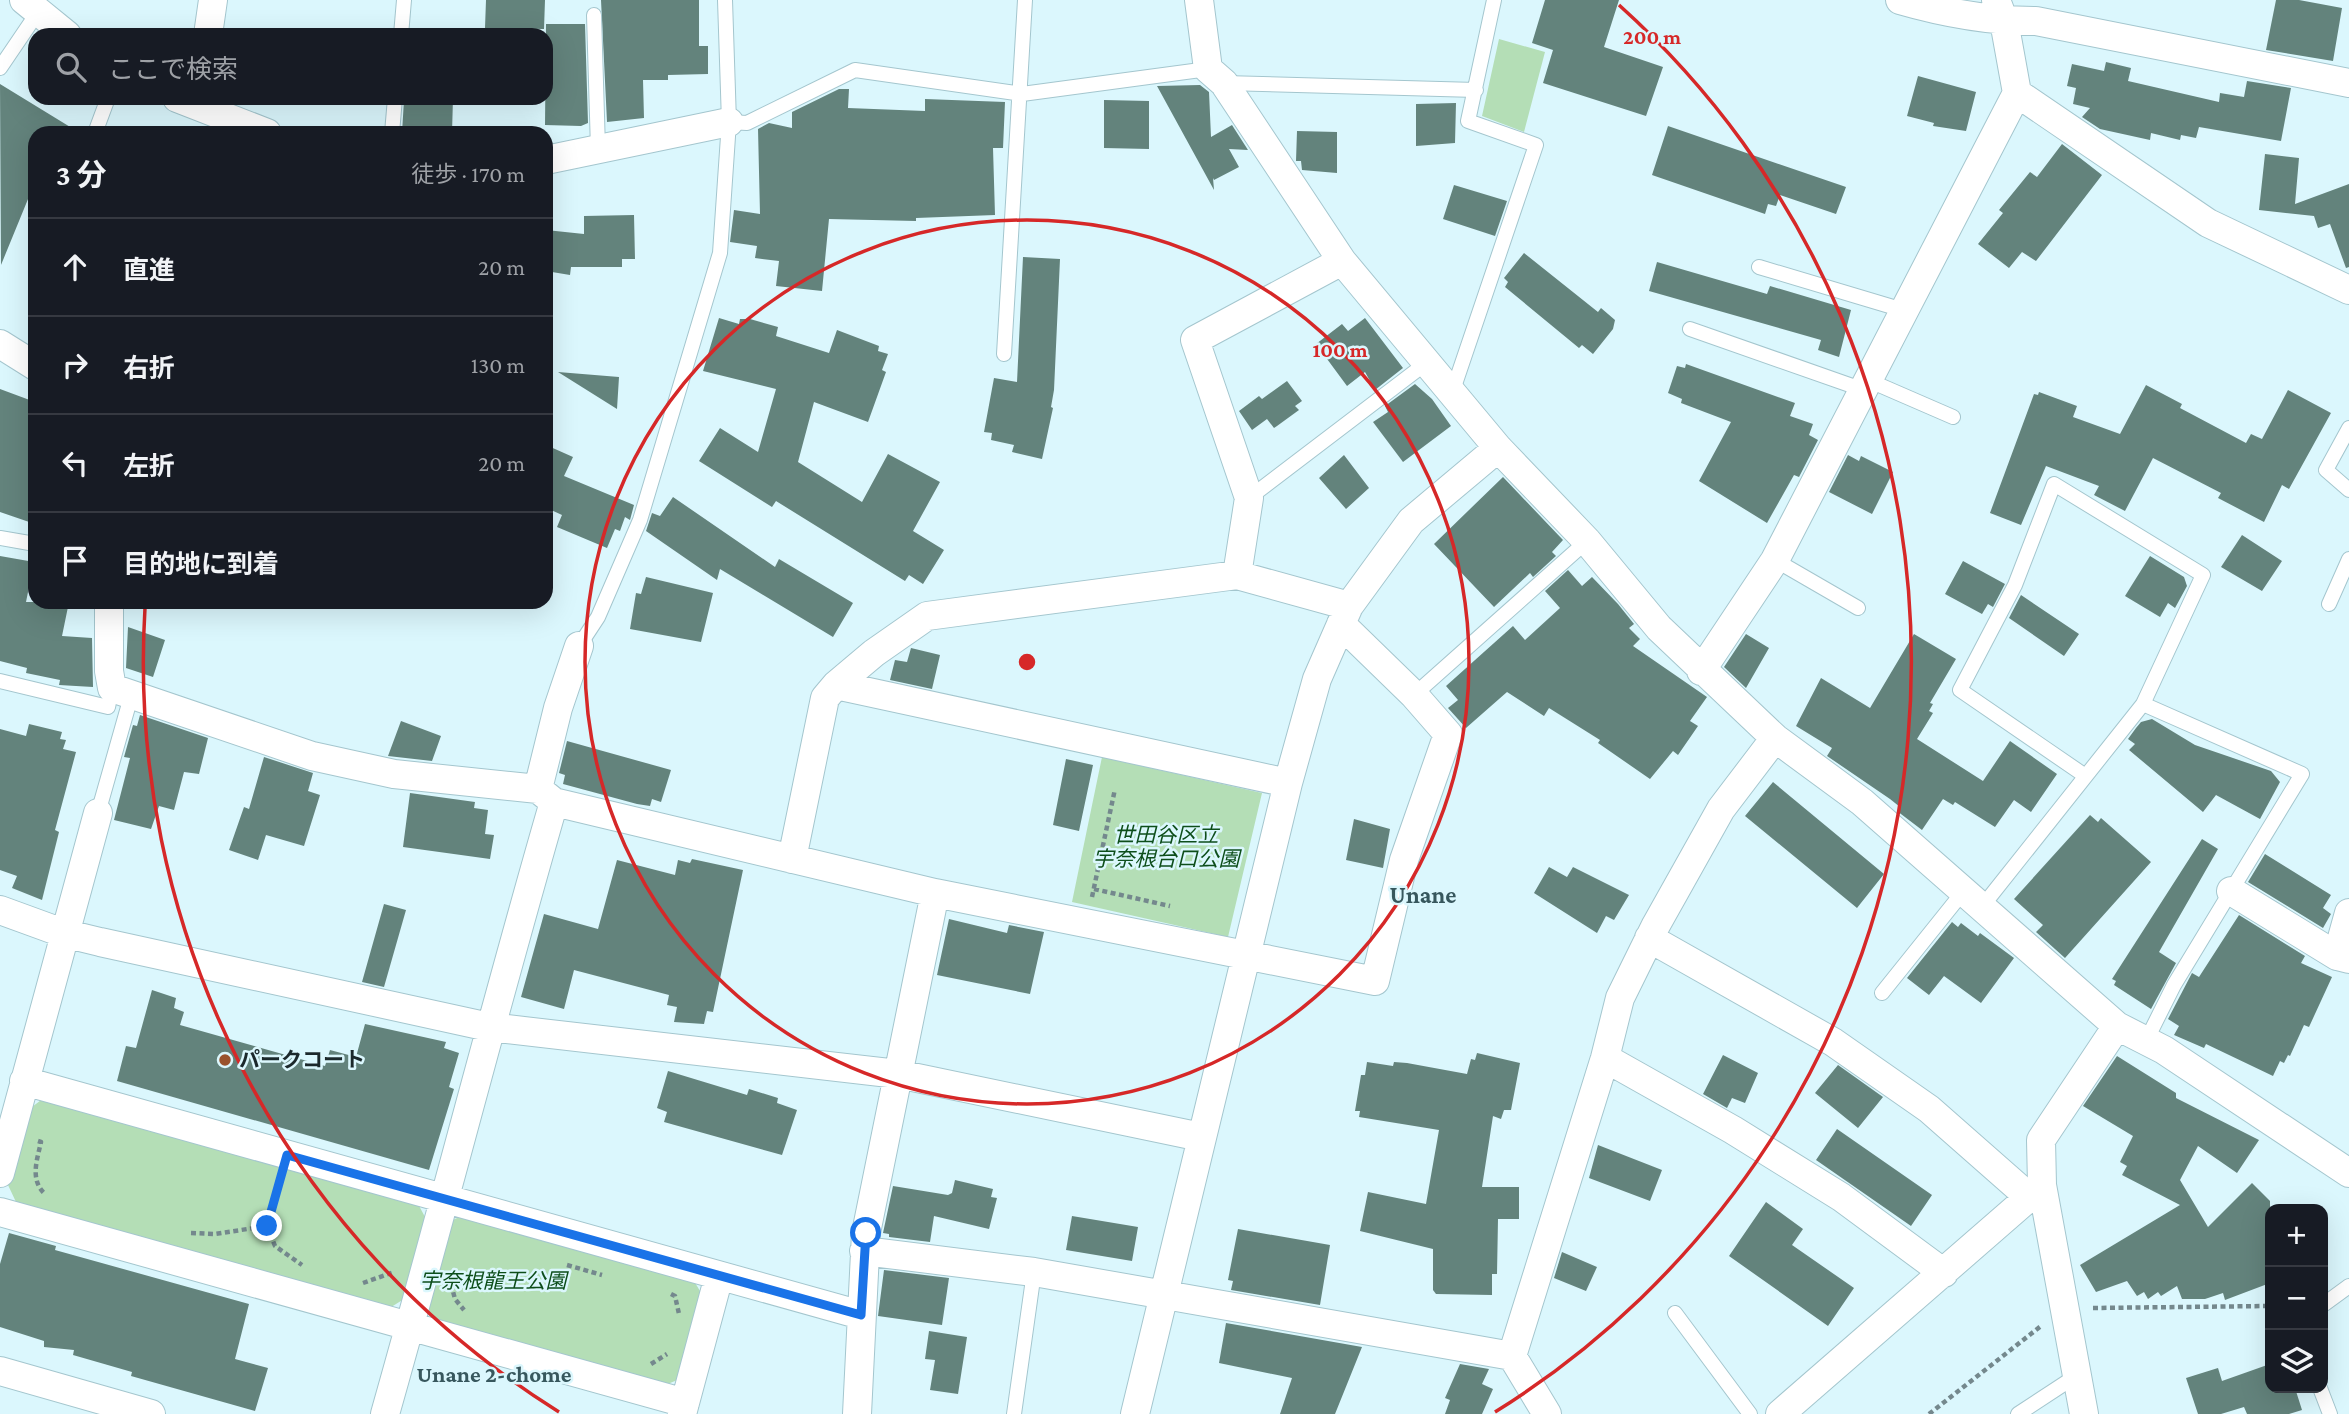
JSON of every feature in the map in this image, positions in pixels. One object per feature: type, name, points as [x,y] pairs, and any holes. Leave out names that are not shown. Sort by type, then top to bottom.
[{"type":"street","points":[[209,28],[213,0]]},
{"type":"street","points":[[1199,0],[1216,76],[1342,261],[1425,364],[1498,448],[1587,541],[1659,628],[1701,671],[1776,738],[1862,802],[2117,1026],[2146,1041],[2349,1173]]},
{"type":"street","points":[[1900,0],[1944,13],[2000,10],[2036,21],[2349,83]]},
{"type":"street","points":[[31,6],[58,28]]},
{"type":"street","points":[[1701,671],[1775,560],[2017,93],[2000,10]]},
{"type":"street","points":[[2017,93],[2208,223],[2349,290]]},
{"type":"street","points":[[201,105],[251,126]]},
{"type":"street","points":[[553,159],[729,122]]},
{"type":"street","points":[[1237,575],[1249,498],[1195,340],[1342,261]]},
{"type":"street","points":[[0,344],[28,362]]},
{"type":"street","points":[[1135,1414],[1288,783],[1317,679],[1345,615],[1410,520],[1498,448]]},
{"type":"street","points":[[109,609],[109,671],[122,690],[312,756],[394,774],[546,796],[792,859],[935,893],[1086,921],[1245,957],[1375,981],[1404,860],[1448,734],[1345,615],[1237,575],[927,616],[903,631],[836,685],[825,698],[792,859]]},
{"type":"street","points":[[386,1414],[489,1027],[546,796],[558,708],[579,646]]},
{"type":"street","points":[[836,685],[1288,783]]},
{"type":"street","points":[[1512,1356],[1605,1058],[1620,998],[1649,938],[1721,809],[1776,738]]},
{"type":"street","points":[[0,1173],[63,933],[98,813]]},
{"type":"street","points":[[2231,891],[2343,957],[2349,913]]},
{"type":"street","points":[[857,1414],[864,1251],[935,893]]},
{"type":"street","points":[[0,910],[63,933],[298,988],[489,1027],[898,1074],[1201,1137]]},
{"type":"street","points":[[1649,938],[1833,1041],[1929,1109],[2036,1191]]},
{"type":"street","points":[[2084,1414],[2036,1191],[2041,1140],[2117,1026]]},
{"type":"street","points":[[1605,1058],[1733,1130],[1841,1197],[1944,1273]]},
{"type":"street","points":[[24,1081],[444,1196],[861,1315]]},
{"type":"street","points":[[1780,1414],[2036,1191]]},
{"type":"street","points":[[0,1212],[410,1326],[684,1408],[719,1276]]},
{"type":"street","points":[[864,1251],[1034,1272],[1512,1356],[1548,1414]]},
{"type":"street","points":[[0,1371],[151,1414]]},
{"type":"lane","points":[[402,28],[404,0]]},
{"type":"lane","points":[[579,646],[598,617],[640,520],[720,253],[729,122],[725,0]]},
{"type":"lane","points":[[1004,354],[1022,94],[1025,0]]},
{"type":"lane","points":[[1452,393],[1536,145],[1468,121],[1494,0]]},
{"type":"lane","points":[[0,68],[31,6]]},
{"type":"lane","points":[[594,15],[598,149]]},
{"type":"lane","points":[[729,122],[747,122],[855,70],[1022,94],[1216,76],[1476,90]]},
{"type":"lane","points":[[97,126],[105,105]]},
{"type":"lane","points":[[393,126],[394,105]]},
{"type":"lane","points":[[1759,267],[1903,310]]},
{"type":"lane","points":[[1690,329],[1867,386],[1953,417]]},
{"type":"lane","points":[[1249,498],[1425,364]]},
{"type":"lane","points":[[2349,428],[2326,470],[2349,490]]},
{"type":"lane","points":[[1882,993],[1972,900],[2084,775],[2143,704],[2203,575],[2054,484],[2015,585],[1960,690],[2084,775]]},
{"type":"lane","points":[[0,537],[28,543]]},
{"type":"lane","points":[[1414,695],[1587,541]]},
{"type":"lane","points":[[2329,604],[2349,559]]},
{"type":"lane","points":[[1775,560],[1858,608]]},
{"type":"lane","points":[[0,681],[108,707],[122,690]]},
{"type":"lane","points":[[98,813],[122,690]]},
{"type":"lane","points":[[2143,704],[2302,774],[2174,985],[2146,1041]]},
{"type":"lane","points":[[1014,1414],[1034,1272]]},
{"type":"lane","points":[[2328,1302],[2349,1286]]},
{"type":"lane","points":[[1675,1313],[1750,1414]]},
{"type":"lane","points":[[2018,1414],[2076,1376]]},
{"type":"lane","points":[[2322,1393],[2330,1414]]},
{"type":"path","points":[[1086,921],[1115,789]]},
{"type":"path","points":[[1094,889],[1170,906]]},
{"type":"path","points":[[10,1134],[41,1142],[35,1167],[36,1180],[42,1192],[55,1196]]},
{"type":"path","points":[[287,1155],[267,1226],[275,1246],[314,1272]]},
{"type":"path","points":[[188,1233],[215,1234],[267,1226]]},
{"type":"path","points":[[559,1261],[606,1276]]},
{"type":"path","points":[[351,1282],[364,1283],[390,1276],[399,1267]]},
{"type":"path","points":[[453,1270],[451,1283],[455,1299],[468,1314]]},
{"type":"path","points":[[662,1288],[675,1296],[680,1321]]},
{"type":"path","points":[[645,1364],[664,1359],[670,1350]]},
{"type":"green space","points":[[1499,39],[1545,52],[1524,132],[1482,116]]},
{"type":"green space","name":"世田谷区立 宇奈根台口公園","points":[[1102,757],[1262,793],[1228,937],[1072,902]]},
{"type":"green space","name":"宇奈根龍王公園","points":[[45,1097],[417,1202],[425,1217],[404,1299],[388,1309],[16,1202],[8,1185],[32,1107]]},
{"type":"green space","name":"宇奈根龍王公園","points":[[464,1215],[694,1281],[703,1296],[680,1379],[665,1385],[434,1322],[426,1306],[448,1222]]},
{"type":"building","points":[[486,0],[545,0],[544,28],[485,28]]},
{"type":"building","points":[[601,0],[699,0],[699,46],[708,46],[708,74],[668,75],[668,80],[643,80],[644,118],[607,122]]},
{"type":"building","points":[[1545,0],[1619,0],[1604,47],[1663,67],[1646,116],[1543,83],[1553,50],[1532,43]]},
{"type":"building","points":[[2276,0],[2299,0],[2342,8],[2333,61],[2266,50]]},
{"type":"building","points":[[546,24],[585,24],[588,123],[581,126],[545,125],[545,105],[553,105],[553,28],[546,28]]},
{"type":"building","points":[[2106,62],[2131,68],[2128,81],[2219,102],[2220,93],[2244,97],[2247,81],[2291,88],[2281,141],[2199,127],[2196,138],[2181,135],[2180,140],[2151,133],[2150,140],[2100,129],[2082,117],[2090,108],[2073,104],[2076,88],[2067,86],[2072,64],[2104,71]]},
{"type":"building","points":[[1918,76],[1976,92],[1966,131],[1933,126],[1934,123],[1907,116]]},
{"type":"building","points":[[0,84],[28,101],[28,105],[34,105],[69,126],[28,126],[28,199],[1,265]]},
{"type":"building","points":[[1200,85],[1209,92],[1211,137],[1232,125],[1248,150],[1229,149],[1239,167],[1214,180],[1213,178],[1214,190],[1157,86]]},
{"type":"building","points":[[839,89],[849,89],[848,108],[925,111],[925,99],[1005,102],[1003,148],[993,148],[995,215],[916,218],[916,221],[829,219],[822,291],[776,286],[779,261],[755,258],[757,246],[730,242],[734,210],[760,214],[758,129],[769,123],[792,128],[792,112]]},
{"type":"building","points":[[1104,100],[1149,101],[1149,149],[1104,148]]},
{"type":"building","points":[[1456,103],[1455,143],[1416,146],[1416,104]]},
{"type":"building","points":[[404,105],[453,105],[452,126],[402,126]]},
{"type":"building","points":[[1668,126],[1846,187],[1836,214],[1780,195],[1776,206],[1768,204],[1765,214],[1652,175]]},
{"type":"building","points":[[1297,131],[1337,132],[1337,173],[1302,170],[1301,161],[1296,161]]},
{"type":"building","points":[[2062,144],[2102,175],[2036,261],[2022,252],[2009,268],[1978,244],[2003,213],[1999,210],[2030,172],[2037,177]]},
{"type":"building","points":[[2265,154],[2299,158],[2295,204],[2349,184],[2349,267],[2346,268],[2330,224],[2318,228],[2314,216],[2259,210]]},
{"type":"building","points":[[1454,185],[1507,201],[1495,236],[1443,219]]},
{"type":"building","points":[[634,215],[635,259],[622,259],[622,267],[571,267],[570,275],[553,272],[553,231],[584,234],[584,216]]},
{"type":"building","points":[[1524,253],[1598,312],[1601,308],[1615,320],[1613,329],[1593,354],[1582,345],[1579,348],[1505,287],[1508,282],[1504,278]]},
{"type":"building","points":[[1023,257],[1060,259],[1053,408],[1042,459],[1012,452],[1014,445],[991,440],[992,433],[984,432],[994,378],[1017,382]]},
{"type":"building","points":[[1657,262],[1767,294],[1770,286],[1851,310],[1839,357],[1818,350],[1821,340],[1649,291]]},
{"type":"building","points":[[719,318],[739,324],[740,319],[750,319],[778,327],[776,336],[829,353],[837,330],[879,346],[878,351],[888,354],[882,370],[886,372],[868,422],[814,402],[798,462],[862,502],[888,454],[940,482],[913,531],[944,550],[923,584],[909,575],[905,581],[776,501],[772,507],[699,461],[720,428],[758,452],[776,389],[703,371]]},
{"type":"building","points":[[1365,318],[1403,368],[1375,390],[1365,372],[1347,386],[1316,344],[1342,324],[1348,331]]},
{"type":"building","points":[[1686,364],[1795,403],[1790,416],[1813,424],[1809,435],[1818,440],[1799,477],[1794,475],[1767,523],[1699,481],[1731,422],[1681,403],[1682,399],[1668,393],[1677,366],[1685,368]]},
{"type":"building","points":[[558,372],[619,377],[617,409]]},
{"type":"building","points":[[1287,381],[1302,401],[1295,406],[1299,410],[1274,428],[1267,419],[1252,430],[1239,411],[1259,396],[1262,399]]},
{"type":"building","points":[[1415,384],[1432,399],[1451,426],[1403,462],[1373,422],[1388,412],[1385,406]]},
{"type":"building","points":[[2146,385],[2182,404],[2180,408],[2246,443],[2251,434],[2262,439],[2288,390],[2331,413],[2289,489],[2282,485],[2264,522],[2218,498],[2221,493],[2153,458],[2125,511],[2094,495],[2099,486],[2046,466],[2021,525],[1990,513],[2034,394],[2038,395],[2039,392],[2077,406],[2073,417],[2120,434]]},
{"type":"building","points":[[0,389],[28,399],[28,522],[0,512]]},
{"type":"building","points":[[553,448],[573,457],[564,476],[634,505],[630,520],[625,517],[620,531],[615,529],[607,548],[557,527],[562,515],[553,511]]},
{"type":"building","points":[[1344,455],[1369,488],[1346,509],[1319,478]]},
{"type":"building","points":[[1848,455],[1859,461],[1861,456],[1893,472],[1872,514],[1829,492]]},
{"type":"building","points":[[1503,477],[1563,540],[1552,552],[1556,556],[1533,577],[1530,573],[1494,607],[1434,544]]},
{"type":"building","points":[[673,497],[775,567],[779,559],[853,603],[833,637],[720,569],[717,580],[646,531],[652,513],[660,516]]},
{"type":"building","points":[[2242,535],[2282,561],[2262,591],[2221,567]]},
{"type":"building","points":[[0,556],[28,561],[28,609],[68,609],[62,636],[92,638],[93,687],[59,685],[60,680],[26,673],[27,668],[0,661]]},
{"type":"building","points":[[2150,556],[2184,577],[2187,586],[2175,608],[2168,603],[2160,617],[2125,596]]},
{"type":"building","points":[[1963,561],[2005,584],[1993,607],[1988,604],[1982,614],[1945,594]]},
{"type":"building","points":[[1568,570],[1582,586],[1592,577],[1618,604],[1634,624],[1629,628],[1640,639],[1633,646],[1707,697],[1690,721],[1698,726],[1678,755],[1673,751],[1650,779],[1598,743],[1600,740],[1549,708],[1544,716],[1507,692],[1466,728],[1448,708],[1458,700],[1446,686],[1513,626],[1525,640],[1560,608],[1545,591]]},
{"type":"building","points":[[646,577],[713,593],[701,642],[630,629],[636,593],[641,594]]},
{"type":"building","points":[[2021,595],[2079,634],[2064,656],[2009,618]]},
{"type":"building","points":[[128,627],[165,640],[153,677],[126,668]]},
{"type":"building","points":[[1746,634],[1769,648],[1746,688],[1724,667]]},
{"type":"building","points":[[1914,634],[1956,659],[1930,703],[1933,704],[1929,711],[1933,713],[1917,739],[1983,781],[2010,741],[2057,774],[2031,812],[2014,800],[1995,827],[1955,802],[1953,805],[1943,799],[1922,830],[1897,811],[1900,807],[1890,799],[1827,756],[1832,748],[1796,726],[1821,678],[1870,708]]},
{"type":"building","points":[[911,648],[940,655],[932,689],[890,680],[895,660],[907,662]]},
{"type":"building","points":[[140,715],[208,738],[199,774],[184,772],[174,810],[159,806],[151,829],[114,820],[130,758],[124,757],[133,725],[137,726]]},
{"type":"building","points":[[2152,719],[2195,745],[2271,771],[2280,782],[2260,819],[2216,795],[2203,812],[2129,750],[2135,744],[2128,739],[2136,728],[2141,722]]},
{"type":"building","points":[[401,721],[441,736],[432,761],[388,756]]},
{"type":"building","points":[[29,724],[62,732],[60,739],[66,740],[63,749],[76,752],[55,830],[59,832],[42,900],[12,888],[17,876],[0,870],[0,729],[26,736]]},
{"type":"building","points":[[567,741],[671,770],[661,802],[652,799],[650,806],[637,804],[563,784],[565,775],[559,773]]},
{"type":"building","points":[[264,757],[313,773],[308,791],[320,795],[304,846],[266,835],[258,860],[229,850],[244,807],[249,809]]},
{"type":"building","points":[[1066,759],[1093,765],[1079,831],[1053,825]]},
{"type":"building","points":[[1773,782],[1884,874],[1857,908],[1745,816]]},
{"type":"building","points":[[410,793],[475,802],[474,808],[488,810],[485,834],[494,835],[490,859],[403,847]]},
{"type":"building","points":[[2090,815],[2098,822],[2101,818],[2151,862],[2065,958],[2036,932],[2043,925],[2014,899]]},
{"type":"building","points":[[1354,819],[1390,829],[1383,868],[1346,860]]},
{"type":"building","points":[[2202,839],[2218,849],[2159,952],[2176,963],[2151,1009],[2114,985],[2116,981],[2112,979]]},
{"type":"building","points":[[2265,854],[2331,895],[2323,908],[2331,914],[2323,928],[2248,882]]},
{"type":"building","points":[[692,859],[743,870],[713,1012],[707,1011],[704,1024],[674,1022],[677,1007],[667,1005],[669,995],[574,970],[564,1009],[521,997],[544,914],[598,929],[617,860],[675,875],[678,860],[690,863]]},
{"type":"building","points":[[1549,867],[1567,877],[1573,867],[1629,895],[1614,920],[1606,916],[1597,933],[1534,893]]},
{"type":"building","points":[[384,904],[406,910],[384,987],[362,982]]},
{"type":"building","points":[[2239,915],[2305,956],[2301,963],[2332,977],[2309,1027],[2304,1025],[2290,1056],[2288,1055],[2284,1063],[2280,1061],[2273,1076],[2206,1044],[2204,1048],[2174,1035],[2179,1026],[2168,1019],[2192,973],[2199,977]]},
{"type":"building","points":[[949,919],[1007,933],[1009,925],[1044,932],[1030,994],[937,975]]},
{"type":"building","points":[[1952,922],[1958,927],[1961,923],[1978,936],[1980,933],[2014,958],[1981,1003],[1944,976],[1929,995],[1907,978]]},
{"type":"building","points":[[152,990],[176,998],[174,1008],[184,1012],[180,1025],[325,1066],[330,1050],[356,1057],[365,1024],[446,1042],[444,1048],[459,1053],[449,1087],[454,1089],[429,1170],[117,1081],[126,1046],[136,1048]]},
{"type":"building","points":[[1477,1053],[1520,1063],[1511,1110],[1504,1110],[1501,1119],[1493,1116],[1482,1187],[1519,1187],[1519,1219],[1498,1219],[1497,1274],[1492,1274],[1492,1295],[1436,1294],[1433,1290],[1433,1249],[1360,1231],[1368,1192],[1426,1204],[1439,1130],[1359,1117],[1360,1111],[1355,1111],[1361,1075],[1365,1075],[1367,1062],[1393,1066],[1394,1062],[1407,1063],[1467,1074],[1471,1059],[1475,1060]]},
{"type":"building","points":[[1723,1055],[1758,1073],[1745,1103],[1732,1098],[1727,1108],[1703,1094]]},
{"type":"building","points":[[2117,1056],[2176,1093],[2176,1098],[2259,1140],[2237,1173],[2198,1146],[2180,1180],[2208,1227],[2252,1183],[2270,1201],[2270,1204],[2265,1204],[2265,1285],[2225,1300],[2223,1293],[2205,1299],[2182,1299],[2177,1286],[2161,1296],[2158,1292],[2148,1299],[2144,1292],[2137,1296],[2127,1281],[2096,1292],[2080,1265],[2180,1205],[2122,1175],[2127,1166],[2120,1162],[2133,1136],[2083,1106]]},
{"type":"building","points":[[1838,1065],[1883,1097],[1858,1128],[1815,1093]]},
{"type":"building","points":[[668,1071],[747,1095],[749,1089],[778,1098],[777,1103],[797,1110],[782,1155],[664,1122],[667,1112],[657,1108]]},
{"type":"building","points":[[1837,1129],[1932,1195],[1911,1226],[1816,1160]]},
{"type":"building","points":[[1598,1145],[1662,1170],[1650,1201],[1589,1178]]},
{"type":"building","points":[[955,1180],[993,1189],[991,1197],[997,1198],[989,1229],[934,1216],[930,1242],[889,1237],[889,1234],[883,1233],[893,1186],[948,1195],[952,1193]]},
{"type":"building","points":[[1766,1202],[1803,1229],[1792,1245],[1854,1288],[1828,1326],[1729,1256]]},
{"type":"building","points":[[1072,1216],[1138,1227],[1132,1261],[1066,1250]]},
{"type":"building","points":[[1238,1229],[1330,1245],[1320,1305],[1231,1290],[1233,1281],[1228,1280]]},
{"type":"building","points":[[9,1233],[56,1246],[55,1250],[249,1304],[235,1359],[268,1368],[255,1411],[131,1376],[132,1372],[73,1355],[74,1350],[44,1347],[44,1341],[0,1327],[0,1264]]},
{"type":"building","points":[[1562,1252],[1597,1267],[1586,1291],[1554,1278]]},
{"type":"building","points":[[884,1270],[949,1278],[942,1325],[878,1316]]},
{"type":"building","points":[[1226,1323],[1362,1347],[1335,1414],[1280,1414],[1292,1378],[1219,1363]]},
{"type":"building","points":[[929,1331],[967,1337],[958,1394],[930,1390],[935,1360],[925,1359]]},
{"type":"building","points":[[1460,1364],[1489,1369],[1482,1384],[1493,1389],[1482,1414],[1445,1414],[1450,1400],[1445,1398]]},
{"type":"building","points":[[2265,1366],[2265,1393],[2297,1393],[2302,1410],[2289,1414],[2247,1414],[2244,1407],[2221,1414],[2198,1414],[2186,1378],[2218,1368],[2222,1381]]},
{"type":"place","name":"パークコート","points":[[225,1060]]},
{"type":"district","name":"Unane","points":[[1423,895]]},
{"type":"district","name":"Unane 2-chome","points":[[494,1374]]},
{"type":"route","points":[[267,1226],[287,1155],[444,1196],[484,1210],[861,1315],[866,1233]]}]
